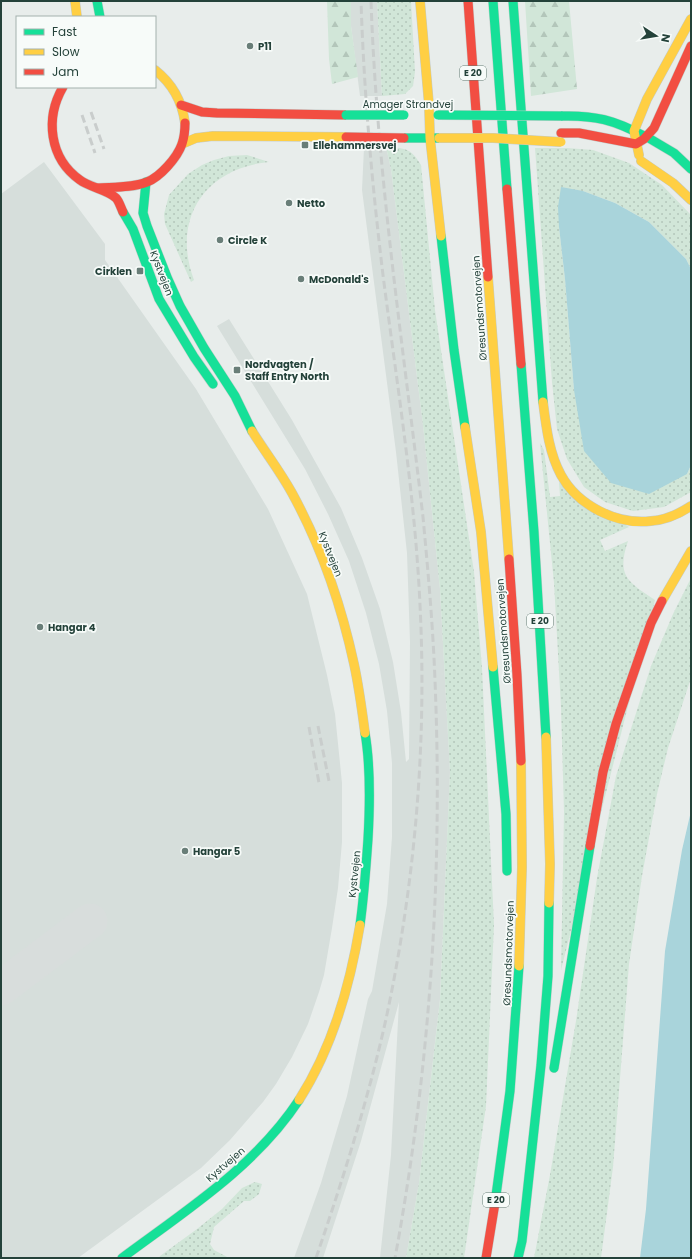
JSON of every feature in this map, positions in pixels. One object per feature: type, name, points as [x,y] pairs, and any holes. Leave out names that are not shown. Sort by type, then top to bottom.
[{"type":"main road","points":[[75,1],[78,16]]},
{"type":"main road","points":[[97,1],[100,16]]},
{"type":"main road","points":[[420,1],[454,350],[481,532],[506,814],[507,882]]},
{"type":"main road","name":"Øresundsmotorvejen","points":[[468,1],[517,677],[522,809],[521,948],[514,1062],[495,1208],[486,1258]]},
{"type":"main road","name":"E 20","points":[[493,1],[534,532],[548,771],[550,864],[548,976],[541,1065],[522,1241],[518,1258]]},
{"type":"main road","points":[[513,1],[542,395],[546,426],[552,454],[560,473],[578,498],[593,509],[603,513],[631,521],[650,521],[678,514],[691,506]]},
{"type":"main road","points":[[691,19],[647,99],[634,131],[637,160],[673,183],[691,200]]},
{"type":"main road","points":[[182,144],[196,138],[212,136],[563,139],[579,133],[636,144],[647,137],[654,128],[691,46]]},
{"type":"main road","points":[[98,188],[146,182],[159,175],[166,168],[182,144],[184,124],[181,105],[176,92],[168,81],[156,71]]},
{"type":"main road","name":"Kystvejen","points":[[62,88],[56,99],[52,116],[53,141],[58,154],[67,169],[81,181],[116,198],[133,229],[159,299],[194,357],[220,393]]},
{"type":"main road","name":"Amager Strandvej","points":[[181,105],[202,112],[217,113],[407,115]]},
{"type":"main road","name":"Amager Strandvej","points":[[430,116],[587,116],[619,124],[647,137],[674,153],[691,169]]},
{"type":"main road","points":[[587,144],[604,147]]},
{"type":"main road","name":"Kystvejen","points":[[122,1258],[236,1171],[265,1143],[289,1114],[309,1082],[326,1049],[342,1008],[353,968],[360,924],[368,842],[369,765],[360,691],[346,630],[331,582],[313,537],[292,493],[249,425],[235,394],[215,366],[186,319],[161,264],[143,212],[146,182]]},
{"type":"main road","name":"Kystvejen","points":[[233,411],[249,425]]},
{"type":"main road","points":[[552,1077],[603,772],[616,724],[651,623],[691,551]]},
{"type":"main road","points":[[501,1081],[503,1142]]},
{"type":"main road","points":[[522,1241],[544,1124]]},
{"type":"shaded area","points":[[351,1],[377,1],[382,96],[360,96],[351,26]]},
{"type":"shaded area","points":[[367,144],[384,144],[391,169],[423,425],[440,589],[450,772],[440,999],[419,1183],[406,1258],[380,1258],[391,1155],[399,1002],[361,1141],[323,1258],[294,1258],[321,1183],[347,1096],[368,999],[372,991],[387,904],[392,837],[392,763],[387,711],[379,664],[366,613],[349,561],[328,514],[305,469],[217,326],[229,319],[292,420],[341,508],[362,558],[380,609],[393,662],[401,712],[406,762],[409,759],[410,642],[407,553],[396,452],[362,190],[364,148]]},
{"type":"shaded area","points":[[44,162],[105,244],[105,260],[196,389],[268,509],[307,594],[335,714],[342,783],[342,842],[338,888],[332,928],[324,975],[319,992],[308,1024],[292,1057],[263,1102],[230,1140],[201,1168],[78,1258],[1,1258],[1,194]]},
{"type":"green space","points":[[327,1],[351,1],[351,26],[358,77],[332,84],[329,59]]},
{"type":"green space","points":[[377,1],[411,1],[415,72],[413,86],[405,94],[382,96]]},
{"type":"green space","points":[[525,1],[569,1],[577,89],[531,96]]},
{"type":"green space","points":[[386,147],[403,149],[411,152],[421,165],[435,310],[474,572],[482,668],[494,925],[486,1106],[464,1258],[406,1258],[419,1183],[440,1000],[450,772],[440,589],[423,425],[391,169]]},
{"type":"green space","points":[[535,148],[593,150],[629,163],[662,185],[691,215],[691,269],[686,259],[649,222],[615,203],[583,191],[559,227],[565,279],[574,390],[687,474],[691,465],[691,492],[664,507],[633,511],[605,502],[584,487],[567,459],[557,429],[552,382]]},
{"type":"green space","points":[[247,155],[269,162],[246,166],[227,174],[211,186],[199,200],[191,217],[187,237],[188,258],[194,280],[191,282],[165,224],[164,214],[169,195],[188,174],[202,165],[229,156]]},
{"type":"green space","points":[[540,443],[544,450],[550,497],[560,496],[559,482],[629,527],[600,540],[605,551],[628,541],[623,562],[627,577],[631,583],[655,600],[561,970],[564,812],[561,707],[554,583]]},
{"type":"green space","points":[[691,578],[691,678],[668,748],[657,794],[642,876],[629,964],[613,1167],[601,1258],[534,1258],[550,1175],[576,1021],[597,878],[616,776],[651,666],[673,614]]},
{"type":"green space","points":[[255,1182],[262,1184],[259,1194],[250,1201],[244,1201],[214,1227],[210,1244],[214,1250],[229,1258],[159,1258],[222,1209],[242,1188]]},
{"type":"water","points":[[561,187],[583,191],[615,203],[649,222],[686,259],[691,269],[691,465],[687,474],[649,494],[611,483],[584,451],[574,390],[565,279],[559,227],[558,207]]},
{"type":"water","points":[[691,811],[691,1258],[640,1258],[646,1209],[665,951],[682,850]]},
{"type":"taxiway","points":[[1,988],[90,921]]},
{"type":"railway","points":[[316,1258],[336,1199],[371,1079],[386,1019],[396,968],[405,916],[411,865],[420,761],[422,709],[422,657],[418,564],[410,481],[375,207],[366,104],[361,1]]},
{"type":"railway","points":[[371,1],[374,66],[385,195],[427,558],[432,619],[437,753],[437,826],[431,971],[417,1115],[395,1258]]},
{"type":"railway","points":[[91,112],[104,149]]},
{"type":"railway","points":[[82,115],[95,153]]},
{"type":"railway","points":[[318,726],[329,781]]},
{"type":"railway","points":[[309,727],[319,783]]},
{"type":"traffic: fast","points":[[97,1],[100,16]]},
{"type":"traffic: fast","points":[[493,1],[507,189]]},
{"type":"traffic: fast","points":[[513,1],[543,402]]},
{"type":"traffic: fast","points":[[346,115],[404,115]]},
{"type":"traffic: fast","points":[[438,115],[561,116]]},
{"type":"traffic: fast","points":[[561,116],[584,116],[614,122],[644,136]]},
{"type":"traffic: fast","points":[[647,137],[674,153],[691,169]]},
{"type":"traffic: fast","points":[[404,138],[439,138]]},
{"type":"traffic: fast","points":[[146,182],[143,213],[167,277],[180,306],[204,348],[235,396],[252,431]]},
{"type":"traffic: fast","points":[[123,212],[133,229],[159,299],[194,357],[213,384]]},
{"type":"traffic: fast","points":[[441,236],[454,350],[465,427]]},
{"type":"traffic: fast","points":[[521,364],[534,532],[546,737]]},
{"type":"traffic: fast","points":[[493,667],[506,814],[507,871]]},
{"type":"traffic: fast","points":[[360,925],[366,871],[370,786],[365,733]]},
{"type":"traffic: fast","points":[[554,1068],[590,846]]},
{"type":"traffic: fast","points":[[518,1258],[522,1241],[541,1065],[548,976],[549,903]]},
{"type":"traffic: fast","points":[[495,1203],[510,1091],[519,966]]},
{"type":"traffic: fast","points":[[122,1258],[194,1205],[240,1167],[262,1146],[299,1100]]},
{"type":"traffic: slow","points":[[75,1],[77,16]]},
{"type":"traffic: slow","points":[[420,1],[429,105],[430,138],[441,236]]},
{"type":"traffic: slow","points":[[639,155],[634,131],[647,99],[691,19]]},
{"type":"traffic: slow","points":[[156,71],[167,81],[176,94],[182,107],[185,123]]},
{"type":"traffic: slow","points":[[182,144],[196,138],[213,136],[346,137]]},
{"type":"traffic: slow","points":[[439,138],[493,138],[561,142]]},
{"type":"traffic: slow","points":[[641,161],[673,183],[691,200]]},
{"type":"traffic: slow","points":[[488,277],[509,559]]},
{"type":"traffic: slow","points":[[543,402],[549,439],[557,467],[568,486],[577,496],[588,504],[612,516],[625,520],[638,521],[667,518],[691,506]]},
{"type":"traffic: slow","points":[[465,427],[481,532],[493,667]]},
{"type":"traffic: slow","points":[[252,431],[292,493],[312,534],[329,576],[349,642],[359,690],[365,733]]},
{"type":"traffic: slow","points":[[662,601],[691,551]]},
{"type":"traffic: slow","points":[[546,737],[550,864],[549,903]]},
{"type":"traffic: slow","points":[[519,966],[522,867],[521,761]]},
{"type":"traffic: slow","points":[[299,1100],[311,1080],[331,1037],[351,971],[360,925]]},
{"type":"traffic: jam","points":[[468,1],[488,277]]},
{"type":"traffic: jam","points":[[561,133],[579,133],[636,144],[644,139],[654,128],[691,46]]},
{"type":"traffic: jam","points":[[62,88],[57,99],[52,124],[56,149],[62,161],[70,171],[88,185],[113,195],[123,212]]},
{"type":"traffic: jam","points":[[181,105],[202,112],[217,113],[346,115]]},
{"type":"traffic: jam","points":[[98,188],[123,187],[152,180],[168,166],[180,149],[185,131],[185,123]]},
{"type":"traffic: jam","points":[[346,137],[404,138]]},
{"type":"traffic: jam","points":[[507,189],[521,364]]},
{"type":"traffic: jam","points":[[509,559],[521,761]]},
{"type":"traffic: jam","points":[[590,846],[603,772],[616,724],[651,623],[662,601]]},
{"type":"traffic: jam","points":[[486,1258],[495,1203]]},
{"type":"place","name":"P11","points":[[250,46]]},
{"type":"place","name":"Ellehammersvej","points":[[305,145]]},
{"type":"place","name":"Netto","points":[[289,203]]},
{"type":"place","name":"Circle K","points":[[220,240]]},
{"type":"place","name":"Cirklen","points":[[140,271]]},
{"type":"place","name":"McDonald's","points":[[301,279]]},
{"type":"place","name":"Nordvagten / Staff Entry North","points":[[237,370]]},
{"type":"place","name":"Hangar 4","points":[[40,627]]},
{"type":"place","name":"Hangar 5","points":[[185,851]]}]
